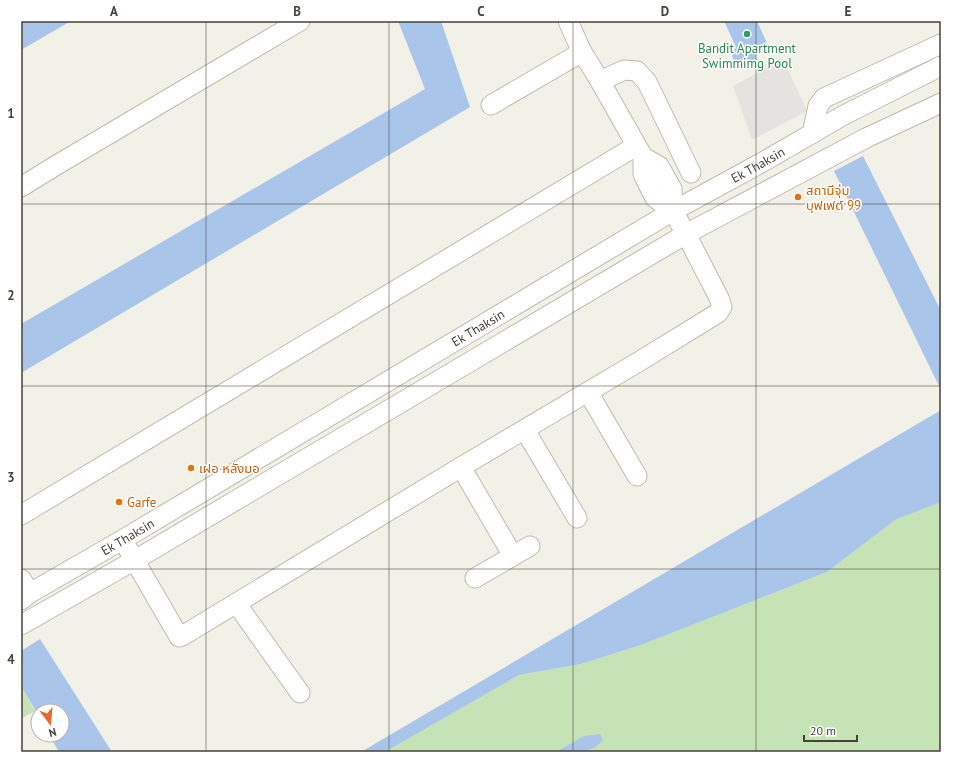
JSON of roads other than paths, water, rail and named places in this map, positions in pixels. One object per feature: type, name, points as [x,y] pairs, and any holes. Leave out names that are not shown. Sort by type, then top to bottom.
[{"type":"street","points":[[21,187],[300,21]]},
{"type":"street","points":[[122,540],[180,637],[718,313],[722,307],[719,298],[673,211],[655,198],[643,174],[640,151],[582,52],[568,21]]},
{"type":"street","points":[[812,134],[818,106],[824,98],[941,44]]},
{"type":"street","points":[[491,104],[582,52]]},
{"type":"street","name":"Ek Thaksin","points":[[24,590],[122,540],[673,211],[761,163],[851,111],[941,66]]},
{"type":"street","points":[[600,81],[624,70],[637,72],[647,82],[691,173]]},
{"type":"street","points":[[21,625],[135,560],[686,234],[866,138],[941,104]]},
{"type":"street","points":[[21,515],[640,151]]},
{"type":"street","points":[[588,392],[636,476]]},
{"type":"street","points":[[524,430],[577,518]]},
{"type":"street","points":[[461,467],[513,556]]},
{"type":"street","points":[[475,578],[530,546]]},
{"type":"street","points":[[236,603],[300,694]]},
{"type":"water","points":[[21,21],[71,21],[21,50]]},
{"type":"water","points":[[398,21],[441,21],[470,107],[21,373],[21,324],[425,89]]},
{"type":"water","name":"Bandit Apartment Swimmimg Pool","points":[[724,21],[757,21],[769,48],[756,55],[753,65],[749,68],[741,68],[734,62],[733,52],[736,47]]},
{"type":"water","points":[[863,156],[941,311],[941,390],[834,171]]},
{"type":"water","points":[[941,410],[941,502],[895,520],[827,572],[641,645],[581,664],[519,675],[385,752],[361,752]]},
{"type":"water","points":[[40,639],[112,752],[59,752],[54,743],[70,743],[70,703],[31,703],[21,686],[21,651]]},
{"type":"water","points":[[600,734],[603,740],[593,748],[581,752],[556,752],[584,736]]},
{"type":"place","name":"Bandit Apartment Swimmimg Pool","points":[[747,34]]},
{"type":"place","name":"สถานีจุ่ม บุฟเฟต์ 99","points":[[798,197]]},
{"type":"place","name":"เฝอ หลังมอ","points":[[191,468]]},
{"type":"place","name":"Garfe","points":[[119,502]]}]
